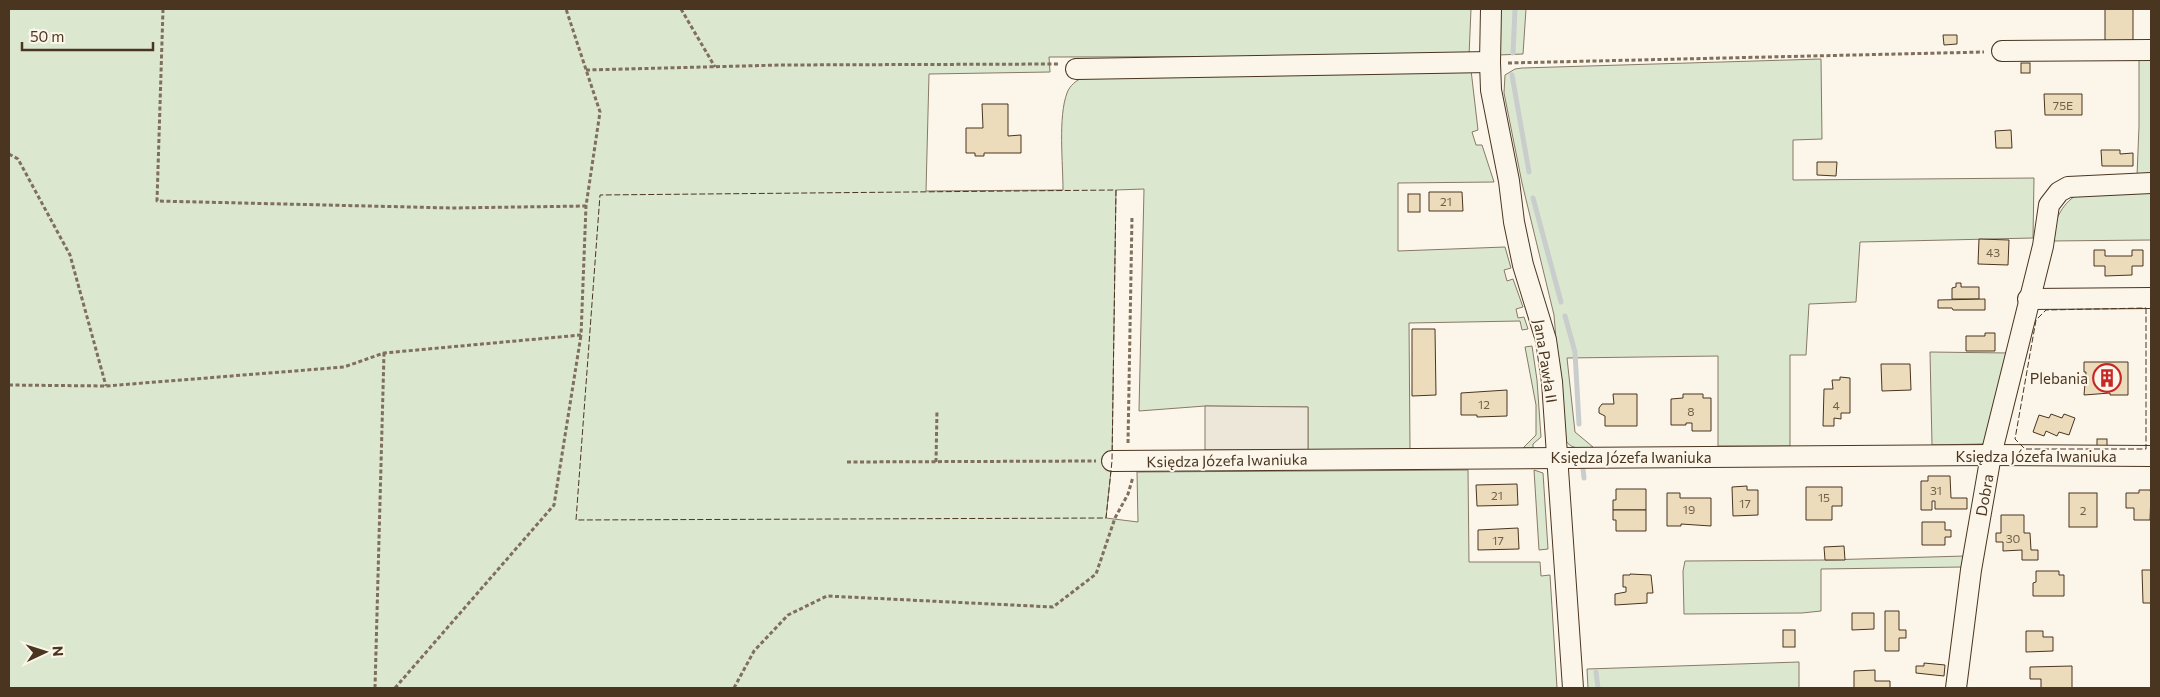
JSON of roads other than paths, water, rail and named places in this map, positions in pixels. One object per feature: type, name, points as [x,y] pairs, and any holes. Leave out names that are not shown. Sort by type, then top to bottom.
[{"type":"street","name":"Jana Pawła II","points":[[1491,9],[1491,90],[1509,181],[1514,222],[1524,265],[1546,340],[1552,382],[1573,688]]},
{"type":"street","points":[[2002,51],[2151,50]]},
{"type":"street","points":[[1076,69],[1490,62]]},
{"type":"street","name":"Dobra","points":[[1956,688],[1971,570],[1991,455],[2028,299],[2043,246],[2049,206],[2059,192],[2068,187],[2151,183]]},
{"type":"street","points":[[2028,299],[2151,298]]},
{"type":"street","name":"Księdza Józefa Iwaniuka","points":[[1126,461],[1557,457],[2151,456]]},
{"type":"waterway","points":[[1513,53],[1515,9]]},
{"type":"waterway","points":[[1512,75],[1529,172]]},
{"type":"waterway","points":[[1533,198],[1561,302]]},
{"type":"waterway","points":[[1565,316],[1575,352],[1579,424]]},
{"type":"waterway","points":[[1583,469],[1584,478]]},
{"type":"waterway","points":[[1596,672],[1598,688]]},
{"type":"place","name":"Plebania","points":[[2107,378]]}]
